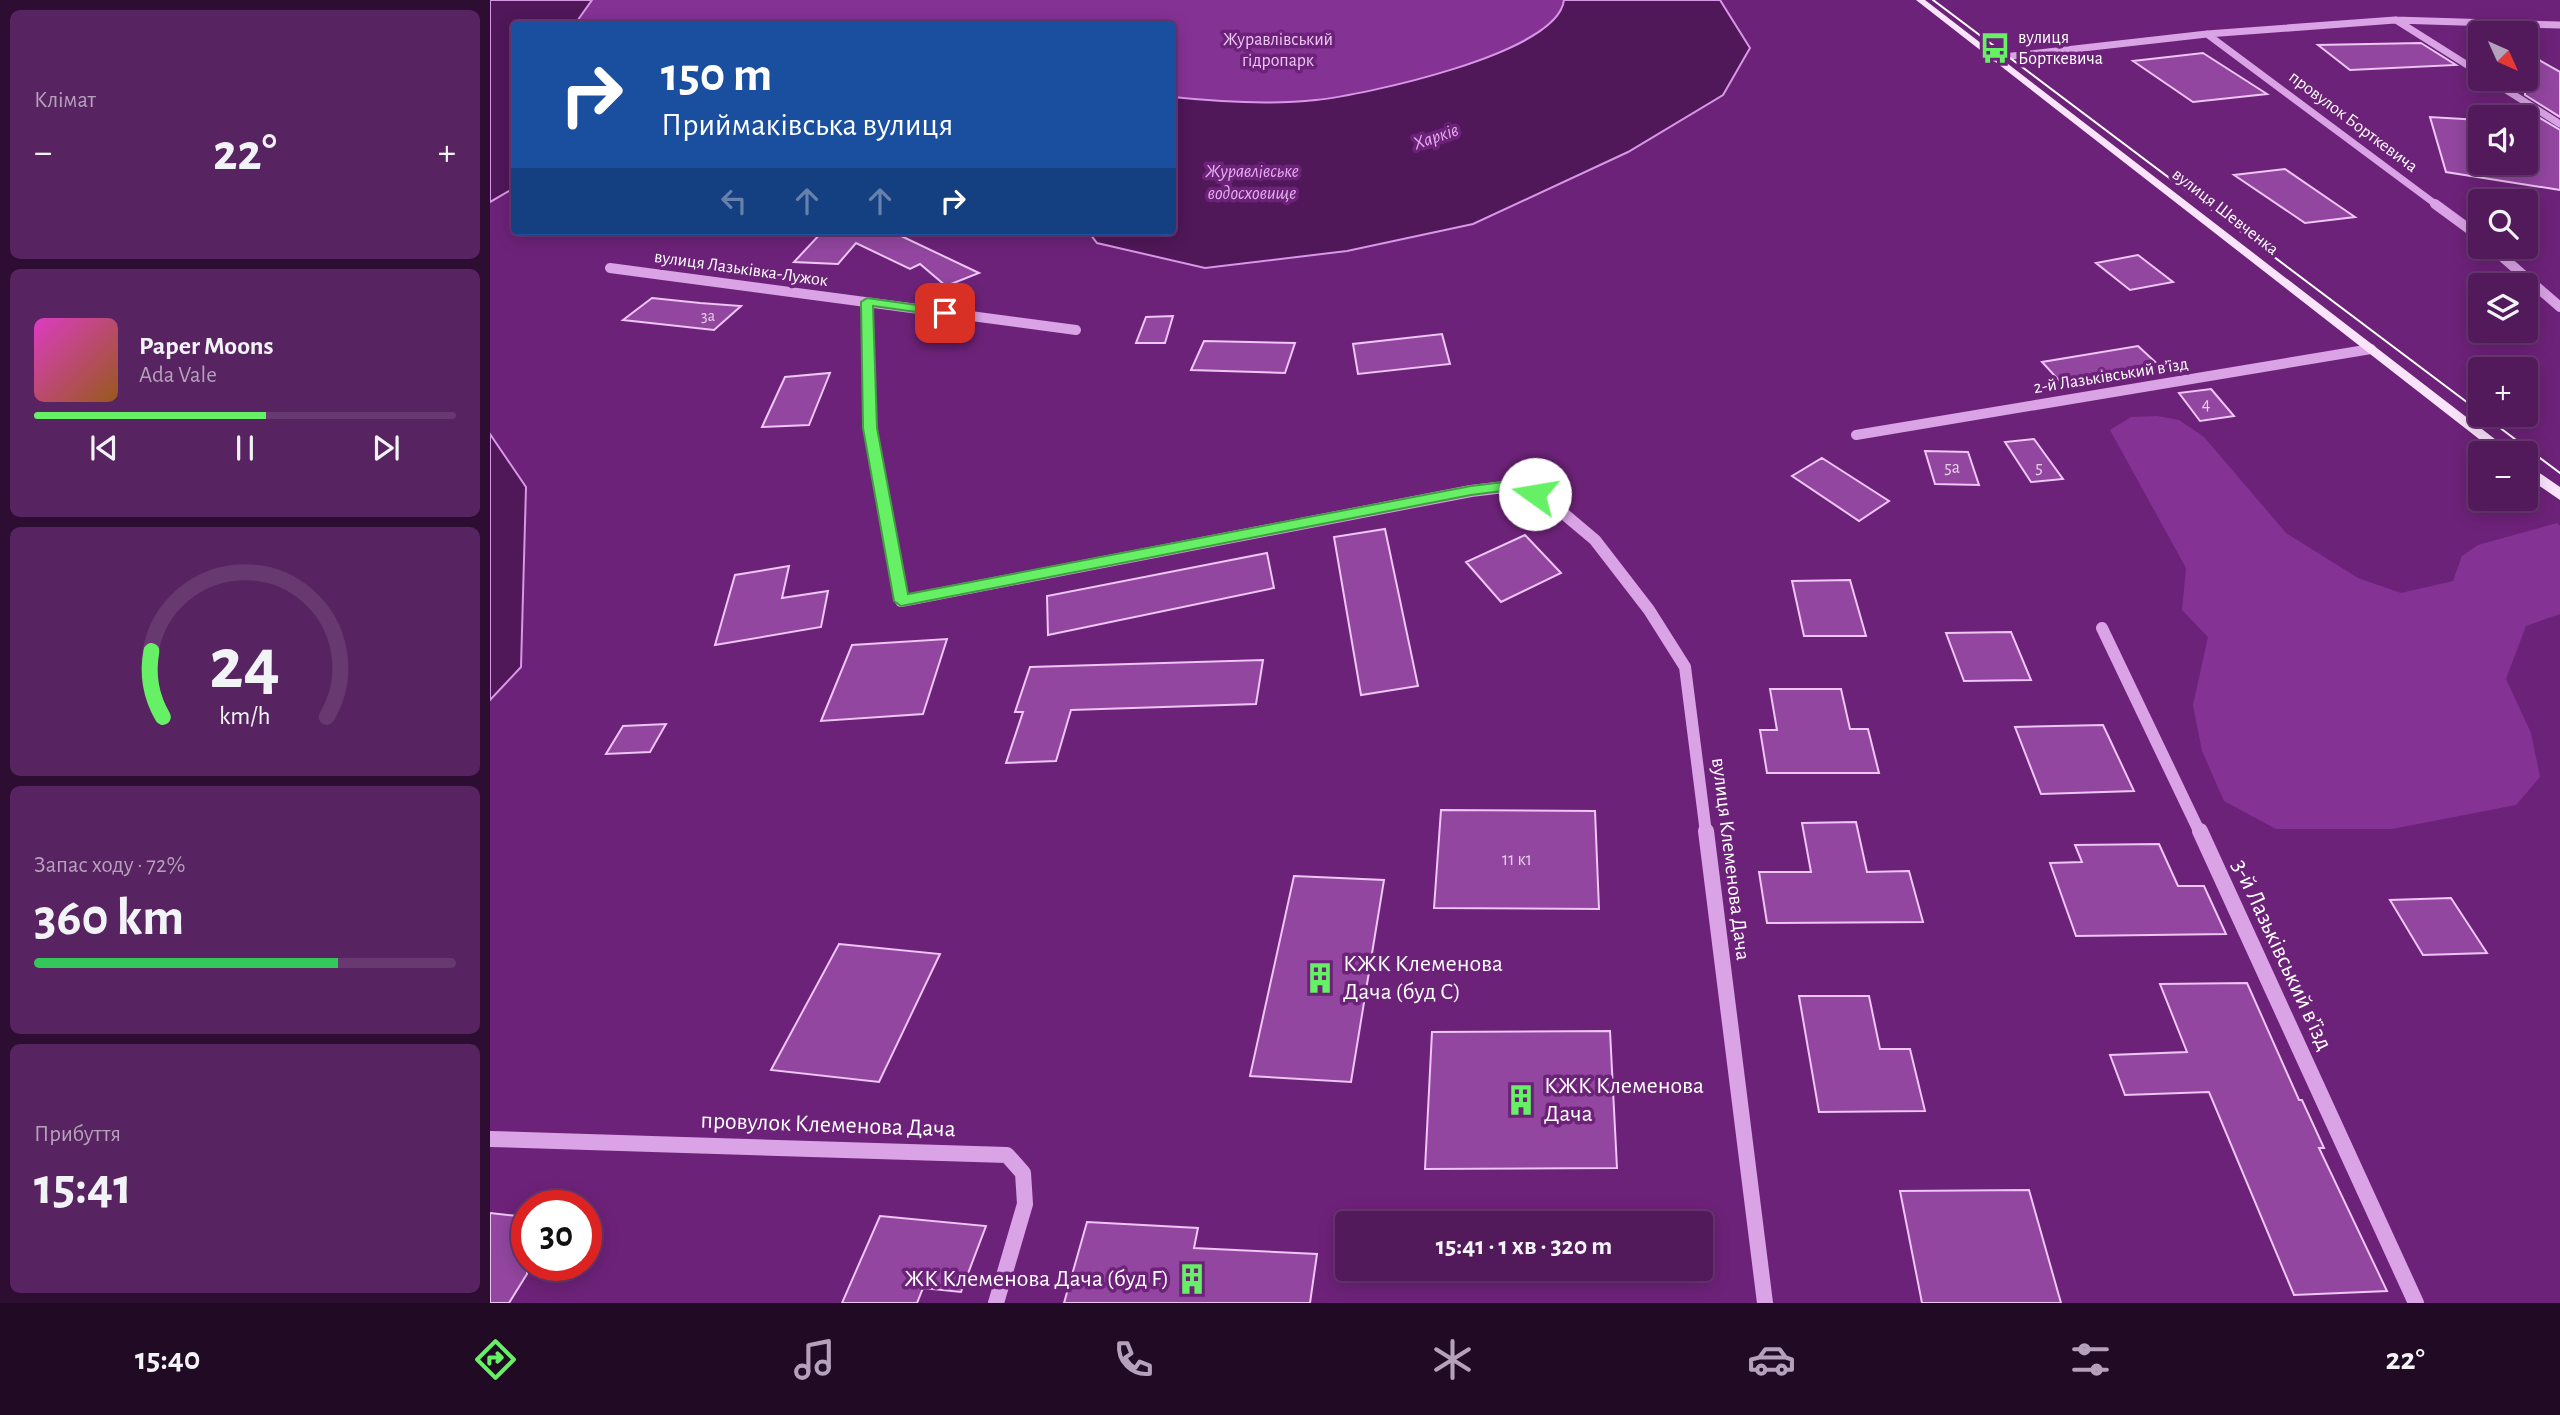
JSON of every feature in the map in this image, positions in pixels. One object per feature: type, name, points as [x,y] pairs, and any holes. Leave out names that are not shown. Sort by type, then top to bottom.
[{"type":"main road","name":"вулиця Шевченка","points":[[1920,0],[2490,441]]},
{"type":"main road","points":[[2538,478],[2560,495]]},
{"type":"street","points":[[1996,58],[2207,34],[2395,20],[2560,24]]},
{"type":"street","points":[[2395,20],[2468,66]]},
{"type":"street","name":"провулок Борткевича","points":[[2207,34],[2468,228]]},
{"type":"street","points":[[2507,91],[2560,124]]},
{"type":"street","points":[[2505,259],[2560,307]]},
{"type":"street","name":"вулиця Лазьківка-Лужок","points":[[610,268],[1076,330]]},
{"type":"street","points":[[867,302],[870,428],[901,601],[1471,491],[1521,485]]},
{"type":"street","name":"2-й Лазьківський в’їзд","points":[[1856,435],[2371,349]]},
{"type":"street","name":"вулиця Клеменова Дача","points":[[1521,485],[1578,524],[1609,558],[1648,607],[1685,667],[1765,1303]]},
{"type":"street","name":"3-й Лазьківський в’їзд","points":[[2102,628],[2217,867],[2416,1303]]},
{"type":"street","name":"провулок Клеменова Дача","points":[[490,1139],[1007,1155],[1023,1173],[1025,1204],[996,1303]]},
{"type":"green space","name":"Журавлівський гідропарк","points":[[592,0],[1564,0],[1554,20],[1529,38],[1455,68],[1374,90],[1316,100],[1262,103],[1176,97],[1176,21],[577,21]]},
{"type":"green space","points":[[2157,416],[2179,420],[2204,437],[2286,533],[2358,578],[2401,593],[2453,581],[2462,556],[2478,545],[2557,523],[2560,526],[2560,614],[2526,626],[2506,679],[2531,733],[2540,777],[2516,805],[2392,829],[2276,829],[2224,801],[2202,751],[2193,705],[2208,637],[2182,610],[2186,568],[2110,430],[2131,417]]},
{"type":"water","points":[[490,0],[592,0],[577,21],[511,21],[511,190],[490,202]]},
{"type":"water","name":"Журавлівське водосховище","points":[[1564,0],[1720,0],[1750,48],[1723,95],[1628,152],[1473,224],[1347,251],[1205,268],[1097,243],[1091,235],[1176,235],[1176,97],[1298,102],[1374,90],[1495,54],[1529,38],[1554,20]]},
{"type":"water","points":[[490,434],[526,487],[521,667],[490,700]]},
{"type":"building","points":[[2421,43],[2456,65],[2350,70],[2318,45]]},
{"type":"building","points":[[2203,53],[2267,94],[2193,102],[2133,61]]},
{"type":"building","points":[[2538,59],[2560,72],[2560,117],[2525,95],[2525,91],[2538,91]]},
{"type":"building","points":[[2430,117],[2468,119],[2468,175],[2538,175],[2538,117],[2560,130],[2560,190],[2446,172]]},
{"type":"building","points":[[2285,169],[2355,217],[2305,223],[2234,175]]},
{"type":"building","points":[[819,235],[899,235],[979,273],[946,286],[920,264],[910,269],[856,243],[838,264],[794,262]]},
{"type":"building","points":[[2138,255],[2173,282],[2130,290],[2096,263]]},
{"type":"building","points":[[652,298],[741,306],[714,330],[623,320]]},
{"type":"building","points":[[1173,316],[1165,343],[1136,343],[1146,317]]},
{"type":"building","points":[[1442,334],[1450,364],[1358,374],[1353,344]]},
{"type":"building","points":[[1204,341],[1295,343],[1285,373],[1191,370]]},
{"type":"building","points":[[2138,346],[2164,370],[2065,387],[2042,362]]},
{"type":"building","points":[[830,373],[809,425],[762,427],[785,377]]},
{"type":"building","points":[[2211,389],[2234,416],[2200,421],[2179,393]]},
{"type":"building","points":[[2034,439],[2063,479],[2031,482],[2005,442]]},
{"type":"building","points":[[1925,451],[1968,452],[1979,485],[1935,484]]},
{"type":"building","points":[[1822,458],[1889,501],[1859,521],[1792,476]]},
{"type":"building","points":[[1385,529],[1418,686],[1361,695],[1334,537]]},
{"type":"building","points":[[1525,535],[1561,573],[1501,602],[1466,562]]},
{"type":"building","points":[[1267,553],[1274,588],[1048,635],[1047,596]]},
{"type":"building","points":[[789,566],[782,598],[828,591],[821,627],[715,645],[735,575]]},
{"type":"building","points":[[1850,580],[1866,636],[1804,636],[1792,581]]},
{"type":"building","points":[[2011,632],[2031,680],[1964,681],[1946,633]]},
{"type":"building","points":[[947,639],[923,714],[821,721],[852,645]]},
{"type":"building","points":[[1263,660],[1256,704],[1071,710],[1056,761],[1006,763],[1023,712],[1015,712],[1030,667]]},
{"type":"building","points":[[1770,689],[1841,689],[1850,729],[1868,729],[1879,773],[1767,773],[1760,730],[1777,730]]},
{"type":"building","points":[[666,724],[650,752],[606,754],[623,726]]},
{"type":"building","points":[[2103,725],[2134,791],[2041,794],[2015,727]]},
{"type":"building","points":[[1441,810],[1595,811],[1599,909],[1434,908]]},
{"type":"building","points":[[1856,822],[1867,872],[1909,871],[1923,922],[1767,923],[1759,872],[1811,872],[1802,823]]},
{"type":"building","points":[[2159,844],[2178,886],[2204,886],[2226,934],[2076,936],[2050,863],[2082,862],[2075,845]]},
{"type":"building","name":"КЖК Клеменова Дача (буд С)","points":[[1294,876],[1384,880],[1351,1082],[1250,1076]]},
{"type":"building","points":[[2451,898],[2487,953],[2423,955],[2390,900]]},
{"type":"building","points":[[839,944],[940,954],[879,1082],[771,1070]]},
{"type":"building","points":[[2247,983],[2299,1100],[2302,1100],[2324,1148],[2319,1148],[2387,1291],[2294,1295],[2209,1092],[2125,1095],[2110,1055],[2187,1052],[2160,984]]},
{"type":"building","points":[[1799,996],[1869,996],[1880,1049],[1910,1049],[1925,1111],[1819,1112]]},
{"type":"building","name":"КЖК Клеменова Дача","points":[[1610,1031],[1617,1168],[1425,1169],[1432,1032]]},
{"type":"building","points":[[2029,1190],[2061,1303],[1922,1303],[1900,1191]]},
{"type":"building","points":[[490,1213],[511,1215],[511,1281],[523,1281],[509,1303],[490,1303]]},
{"type":"building","points":[[880,1216],[986,1226],[961,1292],[923,1288],[917,1303],[842,1303]]},
{"type":"building","name":"ЖК Клеменова Дача (буд F)","points":[[1087,1222],[1198,1228],[1194,1248],[1317,1254],[1310,1303],[1064,1303]]},
{"type":"tram line","points":[[1933,0],[2468,403]]},
{"type":"tram line","points":[[2499,427],[2560,473]]},
{"type":"place","name":"вулиця Борткевича","points":[[1995,48]]},
{"type":"place","name":"КЖК Клеменова Дача (буд С)","points":[[1320,978]]},
{"type":"place","name":"КЖК Клеменова Дача","points":[[1521,1100]]},
{"type":"place","name":"ЖК Клеменова Дача (буд F)","points":[[1192,1279]]},
{"type":"route","points":[[945,313],[867,302],[870,428],[901,601],[1471,491],[1521,485],[1535,494]]},
{"type":"water label","name":"Харків","points":[[1436,137]]}]
